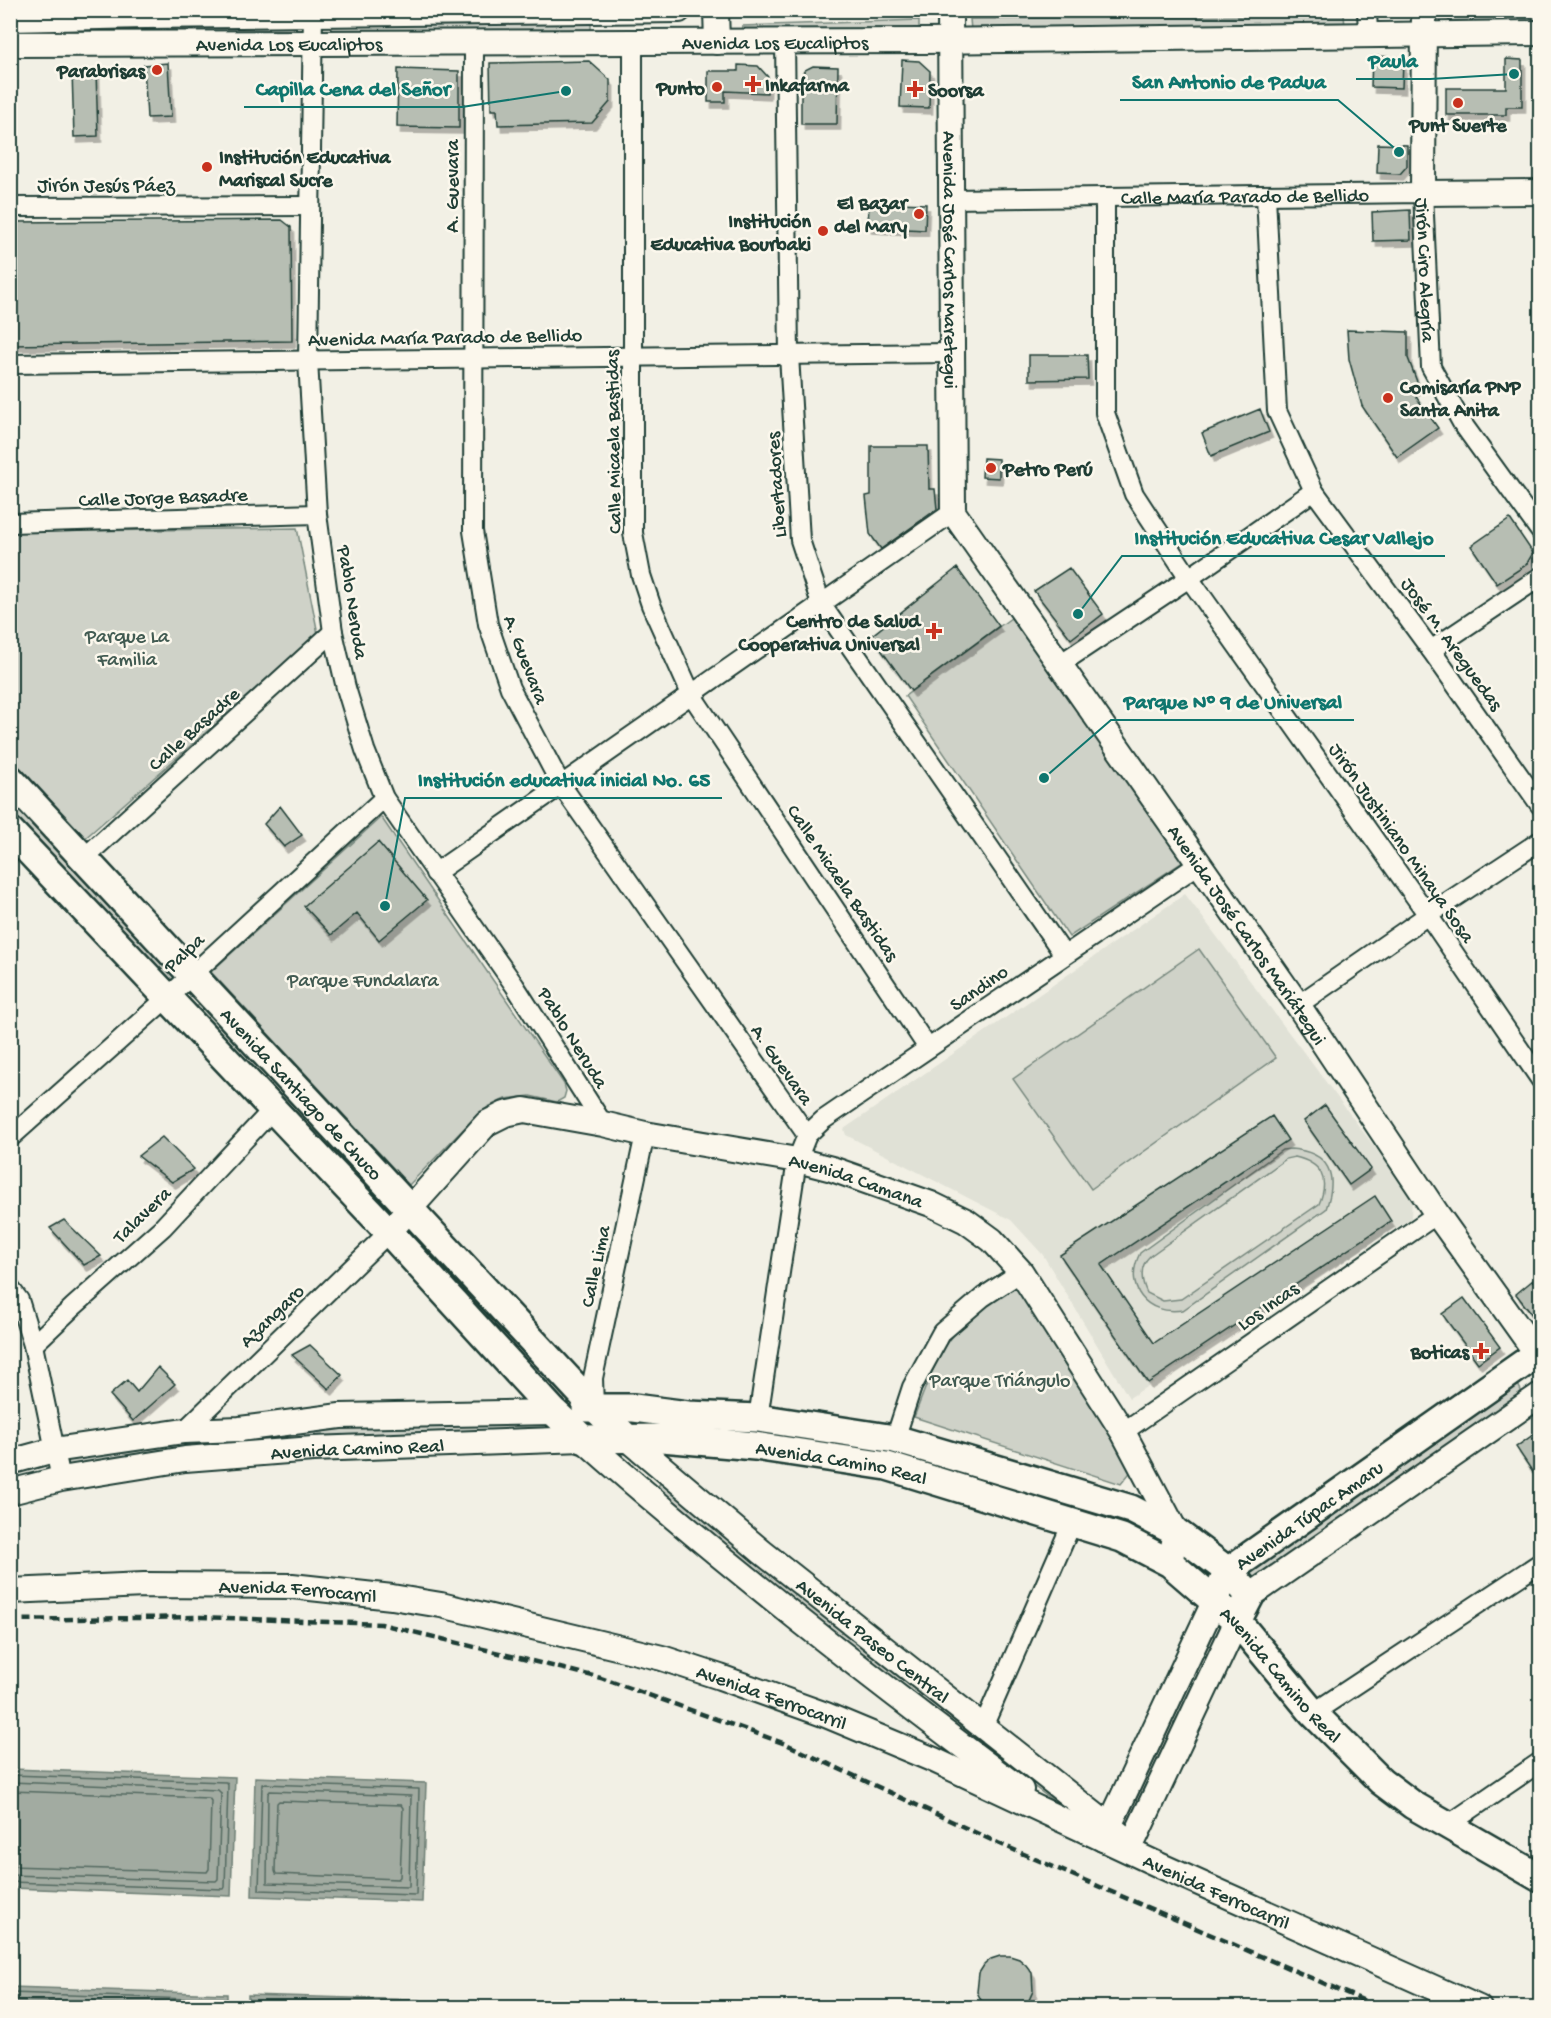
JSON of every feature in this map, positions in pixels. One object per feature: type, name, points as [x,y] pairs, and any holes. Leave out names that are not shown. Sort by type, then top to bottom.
[{"type":"main road","name":"Avenida Santiago de Chuco","points":[[10,779],[594,1407]]},
{"type":"main road","name":"Avenida Santiago de Chuco","points":[[10,831],[389,1232],[554,1412]]},
{"type":"main road","name":"Avenida Túpac Amaru","points":[[1215,1600],[1228,1571],[1539,1354]]},
{"type":"main road","name":"Avenida Camino Real","points":[[554,1412],[594,1407],[634,1408],[688,1415],[758,1418],[895,1439],[1131,1509],[1176,1532],[1228,1571],[1250,1596]]},
{"type":"main road","name":"Avenida Paseo Central","points":[[594,1407],[626,1437]]},
{"type":"main road","name":"Avenida Paseo Central","points":[[554,1412],[583,1439]]},
{"type":"main road","name":"Avenida Camino Real","points":[[583,1439],[662,1438],[755,1446],[887,1466],[1122,1538],[1170,1563],[1215,1600],[1237,1621],[1313,1713],[1381,1781],[1413,1804],[1540,1878]]},
{"type":"main road","name":"Avenida Túpac Amaru","points":[[1237,1621],[1250,1596]]},
{"type":"street","name":"Avenida Los Eucaliptos","points":[[10,19],[313,12],[679,10]]},
{"type":"street","points":[[716,10],[717,42]]},
{"type":"street","name":"Avenida José Carlos Maretegui","points":[[950,10],[953,512]]},
{"type":"street","points":[[1367,10],[1368,34]]},
{"type":"street","points":[[668,11],[669,42]]},
{"type":"street","name":"Pablo Neruda","points":[[313,12],[308,361],[317,514],[333,632],[346,688],[365,750],[384,798],[515,986],[603,1124]]},
{"type":"street","name":"Avenida Los Eucaliptos","points":[[10,44],[312,44],[474,41],[785,42],[1368,34],[1424,22],[1540,33]]},
{"type":"street","name":"Jirón Ciro Alegría","points":[[1424,22],[1423,193],[1431,367],[1462,423],[1540,531]]},
{"type":"street","name":"A. Guevara","points":[[474,41],[473,531],[488,624],[510,688],[561,784],[791,1116],[807,1135]]},
{"type":"street","name":"Calle Micaela Bastidas","points":[[633,41],[633,533],[641,575],[691,694],[928,1048]]},
{"type":"street","name":"Libertadores","points":[[785,42],[789,355],[800,540],[821,603],[1064,955]]},
{"type":"street","name":"Calle María Parado de Bellido","points":[[951,199],[1540,192]]},
{"type":"street","name":"José M. Areguedas","points":[[1266,196],[1276,411],[1314,490],[1540,805]]},
{"type":"street","name":"Jirón Justiniano Minaya Sosa","points":[[1105,198],[1105,413],[1134,494],[1190,578],[1428,915],[1540,1079]]},
{"type":"street","name":"Jirón Jesús Páez","points":[[10,207],[310,206]]},
{"type":"street","name":"Avenida María Parado de Bellido","points":[[10,364],[951,352]]},
{"type":"street","points":[[1060,664],[1190,578],[1314,490]]},
{"type":"street","points":[[435,873],[953,512]]},
{"type":"street","name":"Avenida José Carlos Mariátegui","points":[[953,512],[1298,1005],[1437,1214],[1539,1354]]},
{"type":"street","name":"Calle Jorge Basadre","points":[[10,523],[317,514]]},
{"type":"street","points":[[1431,650],[1540,577]]},
{"type":"street","name":"Calle Basadre","points":[[84,858],[333,632]]},
{"type":"street","name":"Palpa","points":[[10,1138],[168,997],[384,798]]},
{"type":"street","points":[[1298,1005],[1540,841]]},
{"type":"street","name":"Sandino","points":[[758,1418],[797,1160],[807,1135],[823,1120],[1199,864]]},
{"type":"street","name":"Talavera","points":[[33,1344],[163,1227],[273,1109]]},
{"type":"street","name":"Avenida Camana","points":[[389,1232],[487,1123],[505,1114],[524,1110],[645,1134],[797,1160],[832,1168],[920,1200],[966,1221],[992,1240],[1021,1272],[1123,1432],[1176,1532]]},
{"type":"street","name":"Calle Lima","points":[[594,1407],[593,1378],[645,1134]]},
{"type":"street","name":"Los Incas","points":[[1123,1432],[1437,1214]]},
{"type":"street","name":"Azangaro","points":[[184,1431],[389,1232]]},
{"type":"street","points":[[895,1439],[912,1387],[942,1332],[983,1297],[1021,1272]]},
{"type":"street","points":[[10,1288],[19,1300],[33,1344],[61,1479]]},
{"type":"street","name":"Avenida Túpac Amaru","points":[[1250,1596],[1540,1395]]},
{"type":"street","name":"Avenida Camino Real","points":[[10,1462],[54,1450],[184,1431],[240,1429],[340,1416],[554,1412]]},
{"type":"street","name":"Avenida Paseo Central","points":[[626,1437],[762,1552],[983,1727],[1106,1832],[1132,1844],[1159,1865]]},
{"type":"street","name":"Avenida Camino Real","points":[[10,1492],[61,1479],[185,1459],[313,1449],[583,1439]]},
{"type":"street","name":"Avenida Paseo Central","points":[[583,1439],[660,1508],[734,1569],[1062,1820]]},
{"type":"street","points":[[983,1727],[1072,1522]]},
{"type":"street","points":[[1170,1563],[1176,1532]]},
{"type":"street","points":[[1313,1713],[1540,1563]]},
{"type":"street","name":"Avenida Ferrocarril","points":[[10,1591],[144,1585],[292,1586],[441,1605],[662,1658],[826,1715],[934,1760],[1062,1820],[1106,1832],[1159,1865],[1479,2007]]},
{"type":"street","name":"Avenida Túpac Amaru","points":[[1106,1832],[1215,1600]]},
{"type":"street","name":"Avenida Túpac Amaru","points":[[1132,1844],[1237,1621]]},
{"type":"street","points":[[1448,1825],[1540,1762]]},
{"type":"shaded area","points":[[1185,894],[1412,1197],[1411,1218],[1129,1398],[1043,1255],[1011,1220],[846,1135],[844,1129]]},
{"type":"green space","points":[[1540,14],[1540,23],[1449,23],[1449,16]]},
{"type":"green space","points":[[1344,15],[1345,27],[971,30],[970,19]]},
{"type":"green space","points":[[919,20],[919,31],[742,33],[742,26]]},
{"type":"green space","points":[[591,22],[591,31],[331,37],[331,24]]},
{"type":"green space","points":[[293,27],[295,32],[11,38],[10,29]]},
{"type":"green space","name":"Parque La Familia","points":[[297,528],[318,634],[83,840],[11,759],[11,532]]},
{"type":"green space","points":[[1011,618],[1186,860],[1069,937],[905,696]]},
{"type":"green space","points":[[11,795],[178,974],[165,987],[11,822]]},
{"type":"green space","name":"Parque Fundalara","points":[[381,817],[564,1084],[566,1091],[564,1098],[557,1102],[530,1096],[505,1099],[488,1107],[474,1118],[409,1185],[211,972]]},
{"type":"green space","points":[[1199,949],[1276,1058],[1091,1189],[1013,1079]]},
{"type":"green space","points":[[201,1003],[574,1394],[557,1403],[191,1012]]},
{"type":"green space","points":[[1291,1149],[1315,1155],[1328,1167],[1331,1186],[1326,1209],[1183,1310],[1170,1311],[1149,1304],[1136,1288],[1134,1277],[1135,1265],[1140,1253],[1282,1150]],"holes":[[[1295,1157],[1311,1163],[1321,1173],[1324,1187],[1319,1204],[1181,1299],[1163,1301],[1147,1293],[1142,1274],[1144,1264],[1150,1256],[1286,1159]]]},
{"type":"green space","name":"Parque Triángulo","points":[[1014,1282],[1133,1469],[1121,1484],[914,1417],[934,1369],[949,1341],[971,1316]]},
{"type":"green space","points":[[1516,1380],[1524,1397],[1251,1582],[1241,1567]]},
{"type":"green space","points":[[545,1420],[553,1433],[269,1440],[188,1447],[69,1468],[67,1458],[259,1429]]},
{"type":"green space","points":[[662,1480],[1069,1808],[1059,1805],[963,1734],[657,1493]]},
{"type":"green space","points":[[1215,1635],[1220,1638],[1131,1821],[1127,1823],[1124,1821],[1211,1637]]},
{"type":"water","points":[[11,1769],[235,1777],[231,1896],[11,1888]]},
{"type":"water","points":[[255,1777],[426,1783],[422,1902],[252,1896]]},
{"type":"water","points":[[11,1987],[227,1994],[227,2007],[11,2007]]},
{"type":"water","points":[[248,1995],[419,2000],[418,2007],[248,2007]]},
{"type":"building","points":[[1372,56],[1398,57],[1403,62],[1402,88],[1371,87]]},
{"type":"building","points":[[1506,59],[1522,60],[1522,107],[1506,107],[1506,115],[1446,115],[1446,88],[1506,88]]},
{"type":"building","name":"Soorsa","points":[[902,60],[919,61],[930,71],[929,108],[900,107]]},
{"type":"building","points":[[589,61],[610,80],[610,102],[592,123],[498,125],[497,110],[491,110],[490,63]]},
{"type":"building","points":[[168,63],[171,117],[147,118],[144,65]]},
{"type":"building","points":[[738,65],[758,66],[768,77],[767,93],[725,91],[725,102],[708,102],[708,71],[738,71]]},
{"type":"building","points":[[813,66],[838,67],[837,124],[801,124],[801,75]]},
{"type":"building","points":[[398,69],[459,71],[459,128],[397,127]]},
{"type":"building","points":[[72,71],[96,71],[98,136],[74,137]]},
{"type":"building","points":[[1378,144],[1407,145],[1407,166],[1400,174],[1377,173]]},
{"type":"building","points":[[869,202],[926,204],[925,230],[868,227]]},
{"type":"building","points":[[1410,210],[1411,240],[1373,241],[1372,212]]},
{"type":"building","points":[[282,220],[291,227],[292,341],[10,345],[10,222]]},
{"type":"building","name":"Comisaría PNP Santa Anita","points":[[1347,330],[1408,332],[1408,358],[1419,387],[1412,391],[1438,428],[1397,457],[1362,406],[1349,359]]},
{"type":"building","points":[[1029,355],[1087,355],[1088,379],[1029,380]]},
{"type":"building","points":[[1260,409],[1269,432],[1211,456],[1202,433]]},
{"type":"building","points":[[871,446],[928,446],[929,489],[935,489],[937,509],[881,549],[870,534],[866,496],[871,495]]},
{"type":"building","name":"Petro Perú","points":[[983,458],[999,459],[999,478],[982,477]]},
{"type":"building","points":[[1510,519],[1533,553],[1526,565],[1497,584],[1471,546]]},
{"type":"building","name":"Centro de Salud Cooperativa Universal","points":[[957,568],[999,626],[911,691],[871,636]]},
{"type":"building","points":[[1069,568],[1103,614],[1071,639],[1034,591]]},
{"type":"building","points":[[280,806],[302,835],[284,847],[264,824]]},
{"type":"building","points":[[378,842],[427,900],[379,940],[357,913],[331,935],[304,906]]},
{"type":"building","points":[[1325,1105],[1371,1169],[1349,1185],[1304,1121]]},
{"type":"building","points":[[1272,1116],[1288,1140],[1101,1265],[1154,1343],[1375,1196],[1391,1221],[1148,1383],[1060,1255]]},
{"type":"building","points":[[162,1137],[194,1169],[172,1182],[138,1156]]},
{"type":"building","points":[[64,1220],[101,1256],[84,1265],[50,1228]]},
{"type":"building","points":[[1533,1280],[1540,1289],[1540,1325],[1516,1294]]},
{"type":"building","points":[[1464,1298],[1500,1347],[1478,1363],[1442,1314]]},
{"type":"building","points":[[310,1345],[342,1375],[329,1389],[292,1355]]},
{"type":"building","points":[[158,1367],[175,1384],[133,1421],[110,1395],[127,1380],[137,1392]]},
{"type":"building","points":[[1540,1430],[1540,1483],[1516,1447]]},
{"type":"building","points":[[1000,1956],[1019,1959],[1032,1973],[1033,1991],[1023,2007],[988,2007],[977,1992],[979,1973],[984,1965]]},
{"type":"railway","points":[[10,1620],[200,1617],[381,1624],[601,1678],[786,1744],[998,1843],[1381,2008]]},
{"type":"place","name":"Parabrisas","points":[[157,70]]},
{"type":"place","name":"Paula","points":[[1514,74]]},
{"type":"place","name":"Inkafarma","points":[[753,84]]},
{"type":"place","name":"Punto","points":[[717,87]]},
{"type":"place","name":"Soorsa","points":[[915,89]]},
{"type":"place","name":"Capilla Cena del Señor","points":[[566,91]]},
{"type":"place","name":"Punt Suerte","points":[[1458,103]]},
{"type":"place","name":"San Antonio de Padua","points":[[1399,152]]},
{"type":"place","name":"Institución Educativa Mariscal Sucre","points":[[207,167]]},
{"type":"place","name":"El Bazar del Mary","points":[[919,214]]},
{"type":"place","name":"Institución Educativa Bourbaki","points":[[823,231]]},
{"type":"place","name":"Comisaría PNP Santa Anita","points":[[1388,398]]},
{"type":"place","name":"Petro Perú","points":[[991,468]]},
{"type":"place","name":"Institución Educativa Cesar Vallejo","points":[[1078,614]]},
{"type":"place","name":"Centro de Salud Cooperativa Universal","points":[[934,631]]},
{"type":"place","name":"Parque Nº 9 de Universal","points":[[1044,778]]},
{"type":"place","name":"Institución educativa inicial No. 65","points":[[385,906]]},
{"type":"place","name":"Boticas","points":[[1481,1351]]}]
